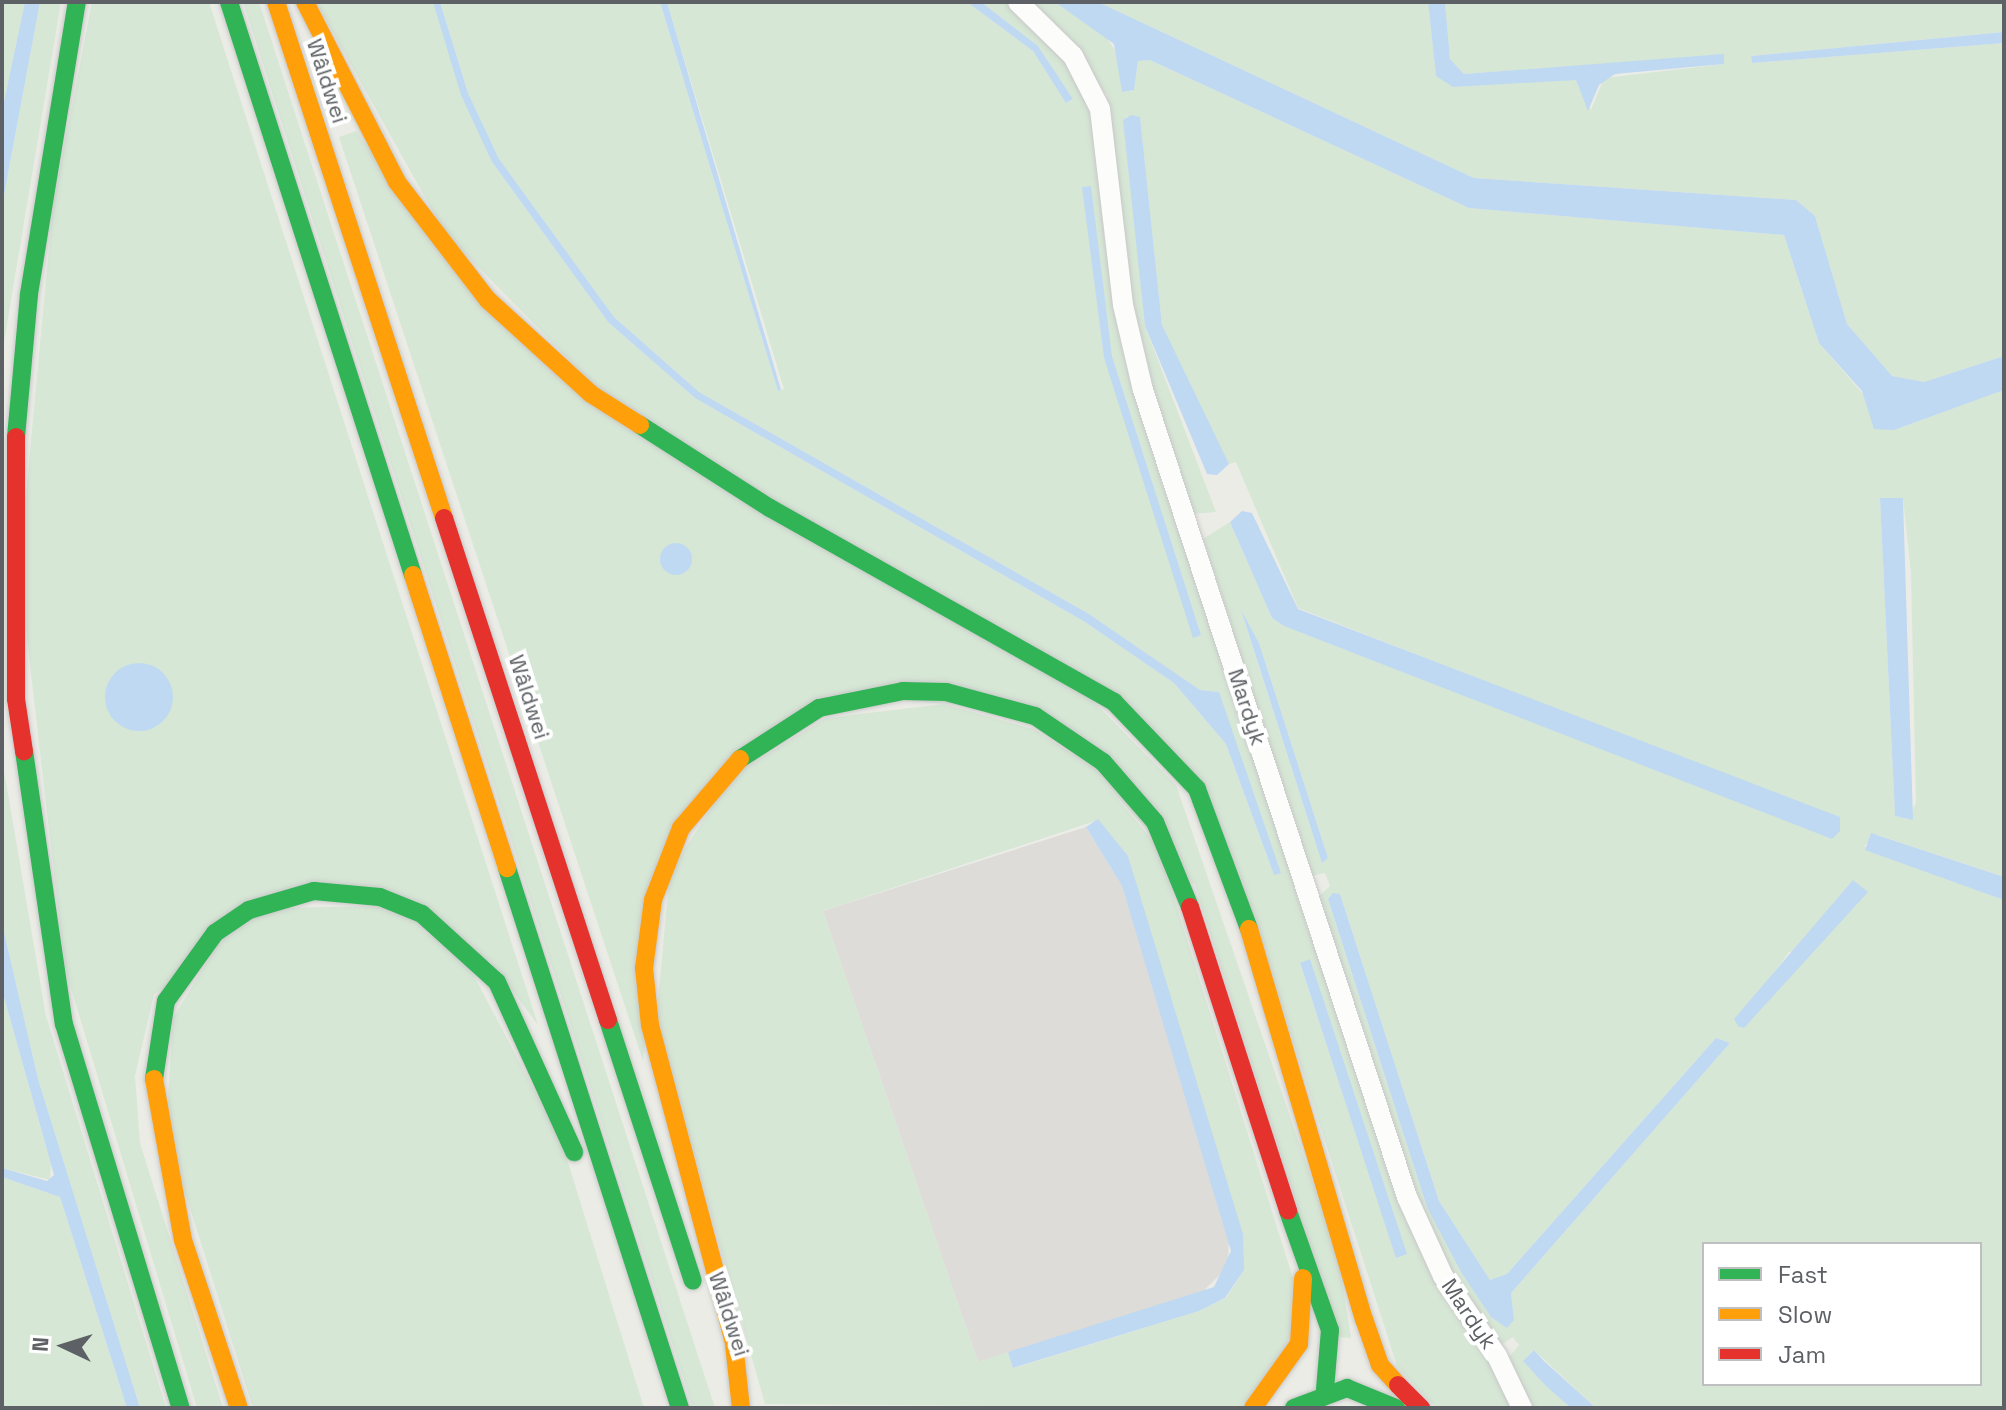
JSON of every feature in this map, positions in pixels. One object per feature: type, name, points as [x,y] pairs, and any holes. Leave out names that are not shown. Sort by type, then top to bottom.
[{"type":"main road","points":[[77,2],[29,294],[12,477],[16,699],[64,1024],[181,1408]]},
{"type":"main road","points":[[229,2],[680,1408]]},
{"type":"main road","name":"Wâldwei","points":[[276,2],[734,1408]]},
{"type":"main road","points":[[305,2],[397,182],[488,300],[591,394],[757,501],[1114,702],[1176,760],[1197,789],[1241,900],[1380,1365],[1421,1408]]},
{"type":"main road","points":[[741,1408],[734,1344],[655,1056],[646,941],[662,868],[700,799],[749,748],[819,708],[903,691],[989,700],[1074,738],[1114,773],[1144,806],[1177,865],[1290,1217],[1330,1330],[1325,1390]]},
{"type":"main road","points":[[239,1408],[183,1240],[156,1123],[152,1069],[166,1001],[195,953],[237,916],[276,899],[358,892],[402,904],[447,931],[497,982],[524,1028],[588,1190],[632,1258]]},
{"type":"main road","points":[[1253,1408],[1285,1373],[1303,1326],[1302,1273],[1290,1217]]},
{"type":"main road","points":[[1364,1319],[1359,1357],[1380,1397]]},
{"type":"main road","points":[[1294,1408],[1325,1390],[1380,1397],[1396,1408]]},
{"type":"street","name":"Mardyk","points":[[1018,2],[1073,56],[1100,109],[1123,305],[1143,390],[1407,1197],[1443,1276],[1497,1356],[1522,1408]]},
{"type":"shaded area","points":[[1086,827],[1122,886],[1229,1235],[1228,1267],[1197,1297],[978,1362],[823,911]]},
{"type":"green space","points":[[2,2],[25,2],[2,111]]},
{"type":"green space","points":[[40,2],[61,2],[2,354],[2,206]]},
{"type":"green space","points":[[92,2],[209,2],[538,1025],[491,962],[320,881],[154,994],[135,1076],[140,1143],[223,1408],[197,1408],[65,968],[19,570],[53,205]],"holes":[[[171,684],[171,708],[157,726],[135,731]]]},
{"type":"green space","points":[[243,2],[259,2],[715,1408],[693,1408]]},
{"type":"green space","points":[[316,2],[433,2],[492,162],[608,322],[695,398],[1085,622],[1174,683],[1226,744],[1274,875],[1219,692],[1200,690],[1089,614],[699,392],[614,317],[499,159],[468,93],[440,2],[660,2],[778,391],[784,389],[667,2],[967,2],[1033,51],[1067,103],[1073,99],[1038,46],[981,2],[1008,2],[1054,40],[1093,112],[1117,305],[1401,1199],[1514,1408],[1436,1408],[1397,1366],[1240,875],[1180,756],[596,387],[445,233]],"holes":[[[1090,186],[1112,356],[1201,635],[1104,358],[1083,187]],[[1310,960],[1397,1257],[1300,964]]]},
{"type":"green space","points":[[1027,2],[1055,2],[1106,37],[1117,53],[1122,92],[1134,90],[1138,61],[1150,60],[1469,208],[1784,235],[1819,343],[1894,430],[2004,390],[2004,877],[1878,835],[1864,846],[2004,900],[2004,1408],[1596,1408],[1534,1350],[1523,1361],[1571,1408],[1529,1408],[1509,1357],[1519,1345],[1513,1337],[1501,1345],[1433,1247],[1315,900],[1330,886],[1325,873],[1311,876],[1203,539],[1230,522],[1272,618],[1284,626],[1836,837],[1528,698],[1298,608],[1236,462],[1229,464],[1199,408],[1162,325],[1140,118],[1127,116],[1145,326],[1216,512],[1190,514],[1135,337],[1107,95]],"holes":[[[1880,498],[1903,498],[1911,573],[1916,803],[1908,819],[1895,816]],[[1241,611],[1259,643],[1328,858],[1322,863]],[[1340,894],[1439,1201],[1490,1280],[1507,1274],[1716,1038],[1730,1043],[1511,1293],[1514,1320],[1491,1317],[1427,1207],[1328,899]],[[1821,943],[1800,965],[1736,1024],[1789,952]]]},
{"type":"green space","points":[[1098,2],[1428,2],[1436,75],[1576,80],[1591,110],[1604,78],[1724,64],[1724,55],[1464,74],[1450,59],[1445,2],[2004,2],[2004,32],[1751,56],[1752,63],[2004,43],[2004,356],[1924,382],[1892,376],[1847,324],[1815,216],[1796,200],[1474,178]]},
{"type":"green space","points":[[356,131],[507,328],[1093,701],[1176,785],[1338,1256],[1351,1338],[1338,1337],[1195,885],[1042,711],[829,695],[670,830],[643,1061],[339,137]]},
{"type":"green space","points":[[944,704],[1033,729],[1091,766],[1158,847],[1296,1288],[1291,1344],[1240,1408],[765,1404],[656,1021],[670,872],[732,776],[826,718]],"holes":[[[1098,820],[1128,856],[1244,1270],[1226,1298],[1199,1311],[1014,1368],[1008,1352],[978,1362],[823,911]]]},
{"type":"green space","points":[[2,759],[46,1016],[166,1408],[140,1408],[38,1079],[2,923]]},
{"type":"green space","points":[[384,906],[464,957],[562,1143],[644,1408],[253,1408],[166,1132],[173,1018],[215,949],[279,908]]},
{"type":"green space","points":[[2,990],[51,1165],[50,1180],[2,1168]]},
{"type":"green space","points":[[2,1177],[60,1197],[127,1408],[2,1408]]},
{"type":"water","points":[[25,2],[40,2],[2,206],[2,111]]},
{"type":"water","points":[[433,2],[440,2],[468,93],[499,159],[614,317],[699,392],[1089,614],[1200,690],[1219,692],[1281,873],[1274,875],[1226,744],[1174,683],[1085,622],[695,398],[608,322],[492,162],[461,95]]},
{"type":"water","points":[[660,2],[667,2],[781,390],[778,391]]},
{"type":"water","points":[[967,2],[981,2],[1038,46],[1073,99],[1066,103],[1033,51]]},
{"type":"water","points":[[1055,2],[1098,2],[1474,178],[1796,200],[1815,216],[1847,324],[1892,376],[1924,382],[2004,356],[2004,390],[1894,430],[1874,429],[1862,391],[1819,343],[1784,235],[1469,208],[1150,60],[1138,61],[1134,90],[1122,92],[1114,44]]},
{"type":"water","points":[[1428,2],[1445,2],[1450,59],[1464,74],[1724,54],[1724,64],[1615,74],[1599,85],[1588,111],[1576,80],[1453,87],[1436,76]]},
{"type":"water","points":[[2004,32],[2004,43],[1752,63],[1751,56]]},
{"type":"water","points":[[1131,115],[1140,117],[1162,325],[1229,464],[1217,475],[1207,474],[1145,326],[1123,120]]},
{"type":"water","points":[[1091,186],[1112,356],[1201,635],[1193,638],[1104,358],[1082,187]]},
{"type":"water","points":[[1880,498],[1903,498],[1913,820],[1895,816]]},
{"type":"water","points":[[1242,511],[1252,513],[1298,609],[1840,817],[1840,831],[1832,839],[1284,626],[1272,618],[1230,522]]},
{"type":"water","points":[[676,543],[687,548],[692,559],[687,570],[676,575],[665,570],[660,559],[665,548]]},
{"type":"water","points":[[1241,610],[1259,643],[1328,858],[1322,863]]},
{"type":"water","points":[[139,663],[163,673],[173,697],[163,721],[139,731],[115,721],[105,697],[115,673]]},
{"type":"water","points":[[1098,819],[1128,856],[1243,1234],[1244,1270],[1225,1298],[1199,1311],[1013,1368],[1008,1352],[1214,1287],[1231,1251],[1122,886],[1086,827]]},
{"type":"water","points":[[1871,833],[2004,877],[2004,900],[1865,850]]},
{"type":"water","points":[[1853,880],[1868,892],[1744,1028],[1738,1026],[1734,1019]]},
{"type":"water","points":[[1333,893],[1340,894],[1439,1201],[1490,1280],[1507,1274],[1716,1038],[1730,1043],[1511,1293],[1514,1320],[1507,1328],[1491,1317],[1461,1272],[1427,1207],[1328,899]]},
{"type":"water","points":[[2,923],[38,1079],[140,1408],[127,1408],[60,1197],[2,1177],[2,1168],[47,1181],[54,1175],[2,990]]},
{"type":"water","points":[[1310,959],[1407,1254],[1396,1258],[1300,963]]},
{"type":"water","points":[[1534,1350],[1596,1408],[1571,1408],[1545,1385],[1523,1361]]},
{"type":"traffic: fast","points":[[16,437],[29,294],[77,2]]},
{"type":"traffic: fast","points":[[229,2],[413,575]]},
{"type":"traffic: fast","points":[[640,425],[770,508],[1114,702],[1197,789],[1249,929]]},
{"type":"traffic: fast","points":[[740,759],[819,708],[903,691],[946,692],[1035,716],[1103,762],[1155,822],[1190,907]]},
{"type":"traffic: fast","points":[[24,751],[64,1024],[181,1408]]},
{"type":"traffic: fast","points":[[507,868],[680,1408]]},
{"type":"traffic: fast","points":[[154,1079],[166,1001],[215,933],[249,910],[314,891],[380,897],[422,914],[497,982],[574,1152]]},
{"type":"traffic: fast","points":[[608,1020],[693,1281]]},
{"type":"traffic: fast","points":[[1288,1211],[1330,1330],[1325,1390]]},
{"type":"traffic: fast","points":[[1294,1408],[1347,1388],[1396,1408]]},
{"type":"traffic: slow","points":[[276,2],[444,518]]},
{"type":"traffic: slow","points":[[305,2],[397,182],[488,300],[591,394],[640,425]]},
{"type":"traffic: slow","points":[[413,575],[507,868]]},
{"type":"traffic: slow","points":[[740,759],[681,828],[653,900],[644,968],[650,1025],[734,1344],[741,1408]]},
{"type":"traffic: slow","points":[[1249,929],[1364,1319],[1380,1365],[1398,1385]]},
{"type":"traffic: slow","points":[[154,1079],[183,1240],[239,1408]]},
{"type":"traffic: slow","points":[[1253,1408],[1299,1344],[1303,1278]]},
{"type":"traffic: jam","points":[[16,437],[16,699],[24,751]]},
{"type":"traffic: jam","points":[[444,518],[608,1020]]},
{"type":"traffic: jam","points":[[1190,907],[1288,1211]]},
{"type":"traffic: jam","points":[[1398,1385],[1421,1408]]}]
